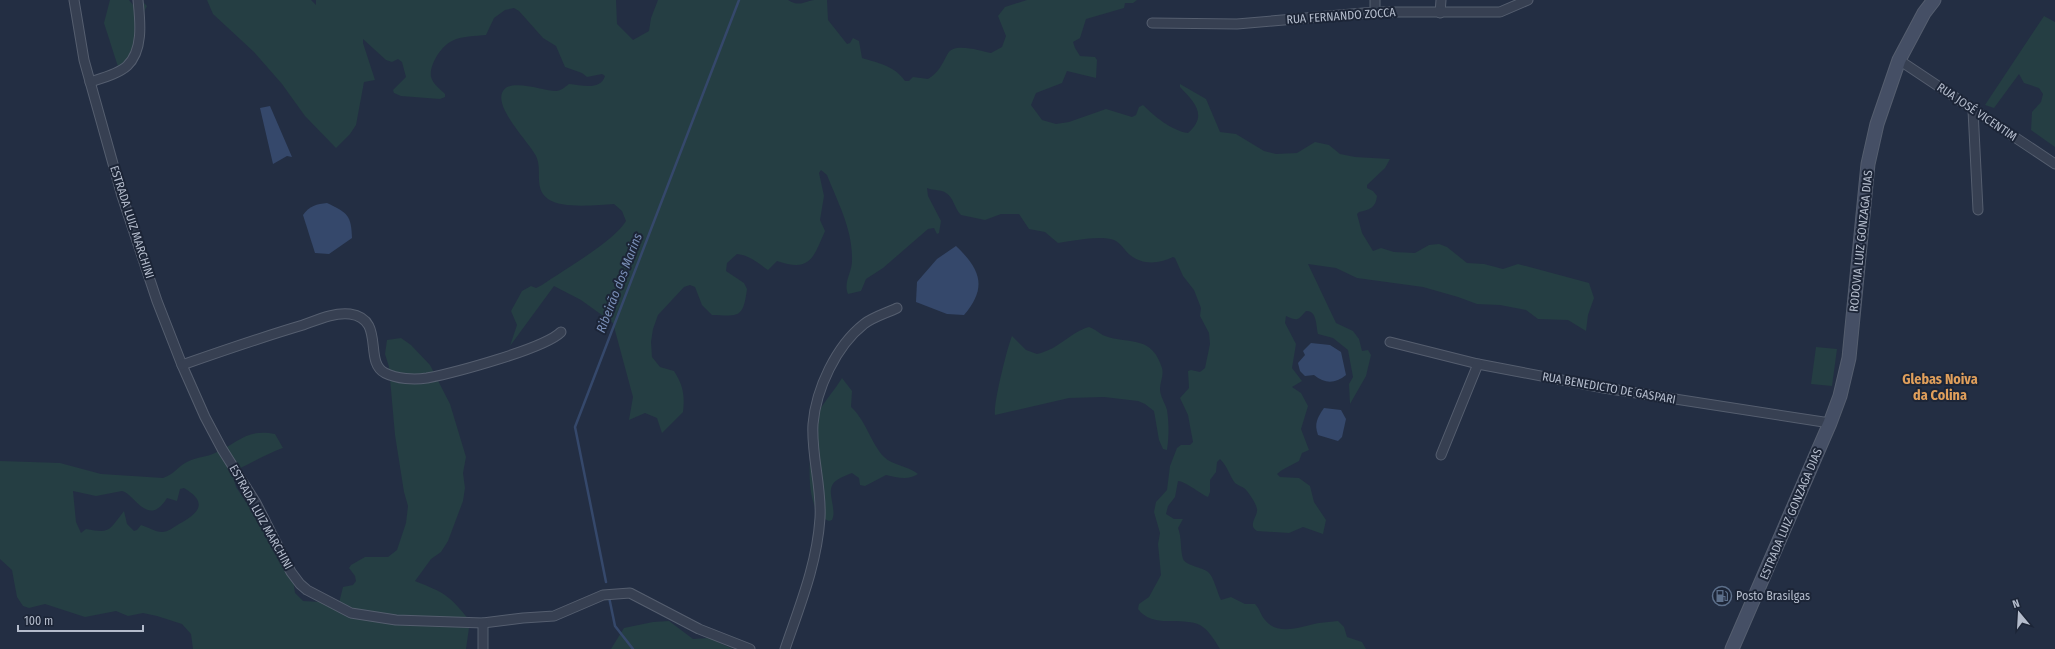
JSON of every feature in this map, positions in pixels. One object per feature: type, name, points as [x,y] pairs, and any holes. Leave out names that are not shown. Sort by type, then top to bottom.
[{"type":"main road","name":"RODOVIA LUIZ GONZAGA DIAS","points":[[1830,423],[1840,396],[1849,358],[1868,164],[1877,124],[1899,60],[1924,13],[1934,0]]},
{"type":"main road","name":"ESTRADA LUIZ GONZAGA DIAS","points":[[1732,649],[1830,423]]},
{"type":"street","name":"ESTRADA LUIZ MARCHINI","points":[[74,0],[76,24],[90,82],[122,196],[157,301],[182,365],[205,417],[222,449],[256,503],[291,572],[307,590],[351,614],[396,620],[483,623],[554,616],[603,595],[630,593],[699,629],[750,649]]},
{"type":"street","points":[[90,82],[121,70],[135,57],[139,42],[138,0]]},
{"type":"street","points":[[1375,0],[1375,12]]},
{"type":"street","points":[[1440,13],[1441,0]]},
{"type":"street","name":"RUA FERNANDO ZOCCA","points":[[1152,23],[1237,24],[1375,12],[1500,12],[1528,0]]},
{"type":"street","name":"RUA JOSÉ VICENTIM","points":[[1899,60],[2055,164]]},
{"type":"street","points":[[1973,110],[1978,210]]},
{"type":"street","points":[[785,649],[810,578],[817,545],[820,516],[813,425],[818,395],[834,363],[850,338],[865,323],[897,308]]},
{"type":"street","points":[[182,365],[282,331],[341,314],[357,316],[366,323],[374,338],[374,360],[379,370],[387,374],[404,378],[427,378],[470,367],[549,341],[561,332]]},
{"type":"street","name":"RUA BENEDICTO DE GASPARI","points":[[1390,342],[1478,364],[1604,388],[1830,423]]},
{"type":"street","points":[[1441,455],[1478,364]]},
{"type":"street","points":[[483,623],[483,649]]},
{"type":"green space","points":[[110,0],[129,0],[133,5],[144,3],[147,6],[138,23],[135,50],[120,73],[104,23]]},
{"type":"green space","points":[[207,0],[311,0],[316,5],[316,0],[616,0],[617,24],[633,40],[649,31],[651,18],[658,0],[788,0],[798,4],[814,0],[827,0],[828,20],[847,44],[850,43],[853,38],[859,41],[862,58],[891,68],[905,81],[909,81],[913,77],[928,79],[935,74],[950,51],[955,48],[967,48],[991,53],[1002,47],[1006,36],[998,16],[1005,7],[1027,0],[1137,0],[1133,3],[1125,3],[1124,8],[1086,19],[1080,38],[1073,42],[1080,56],[1095,57],[1097,60],[1096,78],[1067,71],[1062,83],[1036,93],[1031,105],[1042,120],[1056,124],[1069,122],[1106,109],[1132,117],[1136,115],[1139,107],[1143,105],[1170,126],[1182,132],[1188,133],[1194,127],[1198,115],[1197,109],[1180,87],[1180,84],[1206,99],[1220,132],[1236,134],[1264,151],[1276,154],[1297,153],[1315,142],[1329,145],[1340,154],[1355,157],[1390,159],[1385,168],[1367,185],[1367,188],[1373,191],[1377,196],[1374,206],[1357,214],[1362,233],[1373,251],[1381,248],[1394,252],[1415,253],[1429,245],[1439,244],[1447,247],[1467,263],[1484,264],[1503,269],[1518,264],[1589,283],[1594,298],[1588,315],[1586,331],[1568,320],[1538,319],[1526,310],[1500,305],[1477,304],[1423,287],[1357,278],[1336,268],[1308,264],[1336,323],[1353,331],[1359,339],[1362,351],[1368,350],[1371,355],[1366,376],[1350,404],[1349,384],[1353,377],[1348,350],[1333,338],[1318,334],[1314,316],[1310,311],[1306,311],[1297,319],[1286,316],[1285,323],[1296,344],[1292,368],[1302,381],[1292,387],[1301,393],[1308,406],[1301,429],[1309,450],[1302,453],[1299,461],[1277,474],[1280,477],[1299,478],[1310,486],[1314,502],[1326,520],[1323,534],[1303,527],[1289,533],[1257,531],[1254,529],[1253,524],[1257,509],[1252,497],[1244,488],[1235,483],[1220,459],[1217,462],[1216,472],[1210,480],[1210,492],[1208,497],[1178,481],[1175,497],[1168,506],[1166,514],[1174,519],[1183,519],[1178,528],[1183,559],[1187,563],[1210,574],[1221,600],[1231,597],[1245,604],[1255,604],[1262,617],[1277,628],[1291,629],[1319,623],[1338,621],[1344,627],[1347,637],[1362,642],[1366,649],[1220,649],[1209,633],[1200,625],[1151,619],[1138,609],[1139,604],[1149,597],[1161,575],[1158,544],[1160,533],[1154,512],[1156,502],[1167,490],[1170,466],[1177,448],[1181,445],[1190,445],[1193,442],[1188,415],[1180,398],[1189,388],[1188,371],[1191,370],[1200,372],[1205,368],[1210,344],[1209,333],[1200,316],[1201,308],[1194,290],[1183,276],[1175,258],[1173,257],[1156,262],[1140,261],[1130,255],[1116,241],[1101,238],[1058,243],[1045,232],[1029,229],[1019,214],[1001,214],[985,220],[961,215],[949,195],[942,191],[927,188],[928,196],[941,221],[939,233],[937,234],[934,228],[928,229],[883,268],[866,279],[861,291],[848,294],[847,282],[852,265],[850,238],[844,217],[827,175],[821,170],[819,173],[824,196],[820,220],[825,231],[817,249],[809,261],[804,264],[797,265],[777,261],[768,270],[757,262],[737,254],[727,263],[726,271],[744,283],[747,289],[742,310],[734,315],[712,315],[702,305],[695,287],[690,285],[684,287],[658,315],[653,329],[651,342],[652,357],[660,367],[674,371],[683,390],[684,400],[683,412],[662,433],[657,418],[645,413],[629,420],[633,397],[613,323],[581,300],[554,286],[510,346],[517,325],[511,311],[522,291],[531,286],[536,288],[542,285],[575,263],[611,237],[626,221],[622,211],[614,204],[580,206],[562,204],[554,202],[543,195],[539,184],[538,161],[507,115],[501,98],[503,91],[507,87],[520,85],[558,91],[569,84],[590,86],[599,84],[603,81],[605,76],[602,74],[587,77],[582,73],[565,67],[556,46],[543,38],[519,11],[514,8],[505,10],[494,18],[486,35],[469,36],[456,39],[448,43],[440,51],[432,67],[431,77],[433,82],[445,94],[445,97],[440,99],[401,96],[394,93],[393,90],[406,77],[402,62],[398,59],[392,62],[386,60],[363,39],[375,80],[364,82],[356,125],[350,134],[336,148],[305,116],[282,84],[254,52],[213,14]]},
{"type":"green space","points":[[2044,16],[2055,22],[2055,147],[2031,130],[2032,112],[2041,102],[2043,94],[2039,88],[2024,83],[2019,74],[1994,108],[1985,105]]},
{"type":"green space","points":[[1089,327],[1105,336],[1133,341],[1147,346],[1158,358],[1162,368],[1160,392],[1168,415],[1167,450],[1163,449],[1159,440],[1154,411],[1138,401],[1104,397],[1069,398],[995,415],[996,400],[1001,376],[1012,336],[1026,350],[1037,354],[1059,345],[1082,329]]},
{"type":"green space","points":[[401,338],[411,345],[430,365],[450,404],[466,457],[463,473],[465,488],[463,501],[448,541],[441,552],[431,559],[415,581],[446,596],[457,605],[470,621],[466,649],[193,649],[191,634],[182,624],[157,616],[143,613],[128,616],[116,611],[85,617],[45,604],[29,608],[23,606],[17,597],[12,570],[0,559],[0,461],[60,463],[101,474],[163,478],[189,461],[215,453],[243,438],[257,433],[275,434],[283,448],[232,472],[236,487],[292,571],[295,593],[303,601],[339,603],[343,587],[353,585],[356,581],[355,576],[349,568],[351,565],[365,557],[388,557],[397,550],[406,523],[408,506],[404,492],[395,435],[389,367],[385,354],[387,340]],"holes":[[[184,488],[192,493],[199,503],[196,511],[186,520],[164,532],[141,525],[134,531],[127,524],[124,511],[112,526],[105,531],[86,529],[81,533],[76,522],[73,491],[96,496],[122,491],[127,493],[142,507],[148,510],[154,510],[160,507],[167,498],[177,501],[180,489]]]},
{"type":"green space","points":[[1816,347],[1837,349],[1832,386],[1811,384]]},
{"type":"green space","points":[[842,378],[852,391],[851,407],[861,419],[879,451],[887,460],[910,469],[918,474],[906,478],[886,475],[865,486],[860,485],[859,478],[852,473],[840,478],[831,488],[833,515],[832,520],[829,521],[820,514],[814,503],[810,488],[810,455],[818,414]]},
{"type":"green space","points":[[669,621],[693,639],[709,638],[733,649],[611,649],[624,628],[653,622]]},
{"type":"water","points":[[270,106],[292,157],[287,156],[273,164],[260,108]]},
{"type":"water","points":[[327,203],[340,209],[347,216],[351,224],[352,238],[329,254],[315,253],[303,215],[308,209],[314,206]]},
{"type":"water","points":[[956,246],[971,263],[978,279],[976,296],[972,305],[964,315],[947,314],[916,302],[917,282],[937,259]]},
{"type":"water","points":[[1311,343],[1330,345],[1341,352],[1346,375],[1338,380],[1330,382],[1322,380],[1314,375],[1305,376],[1300,371],[1298,363],[1305,355],[1303,351]]},
{"type":"water","points":[[1324,408],[1341,410],[1346,419],[1342,437],[1338,441],[1318,435],[1316,428],[1317,421]]},
{"type":"waterway","name":"Ribeirão dos Marins","points":[[606,582],[575,427],[739,0]]},
{"type":"waterway","name":"Ribeirão dos Marins","points":[[609,597],[615,626],[633,649]]},
{"type":"place","name":"Posto Brasilgas","points":[[1722,596]]},
{"type":"district","name":"Glebas Noiva da Colina","points":[[1940,388]]}]
